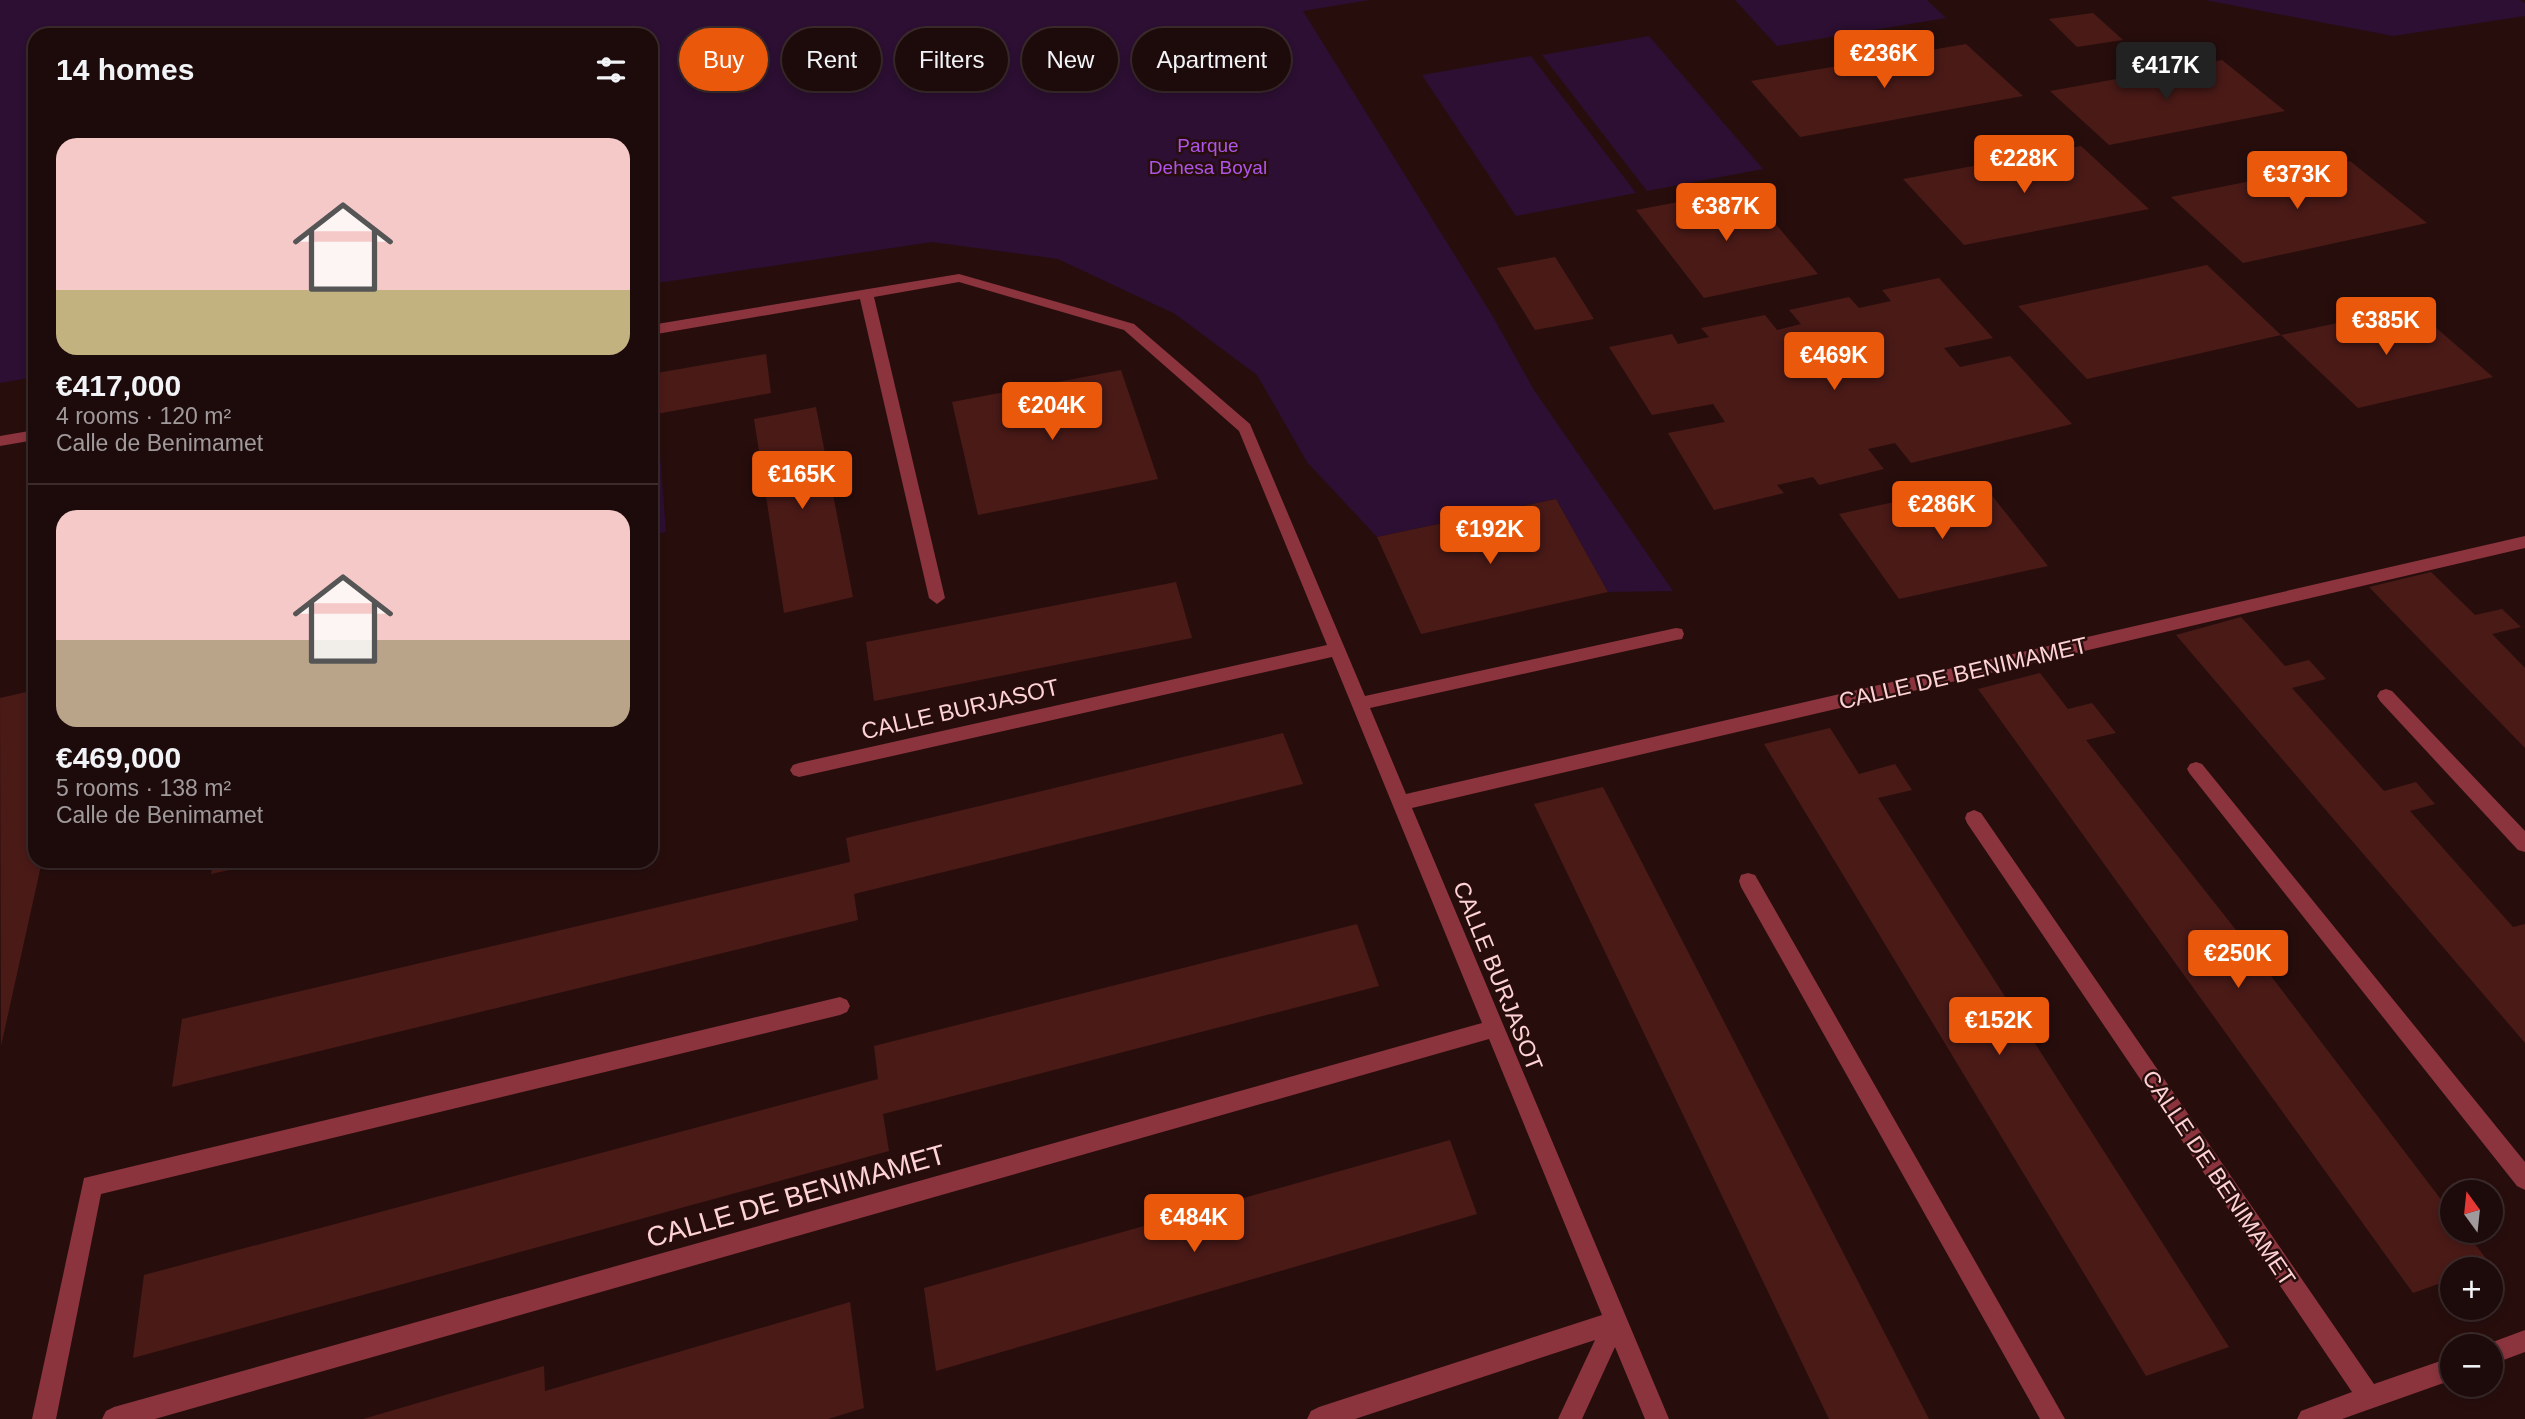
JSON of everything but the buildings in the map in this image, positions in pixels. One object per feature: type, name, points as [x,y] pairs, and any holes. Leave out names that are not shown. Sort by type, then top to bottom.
[{"type":"street","name":"CALLE BURJASOT","points":[[658,329],[959,278],[1129,327],[1245,428],[1615,1322]]},
{"type":"street","points":[[866,293],[937,598]]},
{"type":"street","points":[[0,441],[28,436]]},
{"type":"street","name":"CALLE DE BENIMAMET","points":[[1401,803],[2525,542]]},
{"type":"street","points":[[1359,704],[1676,634]]},
{"type":"street","name":"CALLE BURJASOT","points":[[799,770],[1336,649]]},
{"type":"street","points":[[2386,696],[2525,844]]},
{"type":"street","points":[[2196,769],[2525,1179]]},
{"type":"street","name":"CALLE DE BENIMAMET","points":[[1974,818],[2370,1398]]},
{"type":"street","points":[[1748,880],[2053,1419]]},
{"type":"street","points":[[44,1419],[92,1186],[840,1006]]},
{"type":"street","name":"CALLE DE BENIMAMET","points":[[114,1419],[1493,1029]]},
{"type":"street","points":[[1319,1419],[1615,1322]]},
{"type":"street","points":[[1570,1419],[1615,1322]]},
{"type":"street","points":[[1615,1322],[1657,1419]]},
{"type":"street","points":[[2503,1349],[2525,1341]]},
{"type":"street","points":[[2309,1419],[2440,1372]]},
{"type":"green space","name":"Parque Dehesa Boyal","points":[[0,0],[1370,0],[1303,11],[1492,315],[1534,390],[1673,591],[1608,592],[1556,499],[1377,537],[1307,462],[1257,375],[1175,314],[1058,259],[932,242],[658,283],[658,28],[28,28],[28,378],[0,383]]},
{"type":"green space","points":[[1735,0],[1927,0],[1946,18],[1777,46]]},
{"type":"green space","points":[[2205,0],[2520,0],[2525,3],[2525,16],[2393,36]]},
{"type":"green space","points":[[1649,36],[1763,169],[1647,191],[1542,55]]},
{"type":"green space","points":[[1531,56],[1636,193],[1516,216],[1422,75]]},
{"type":"green space","points":[[658,441],[666,532],[658,534]]}]
